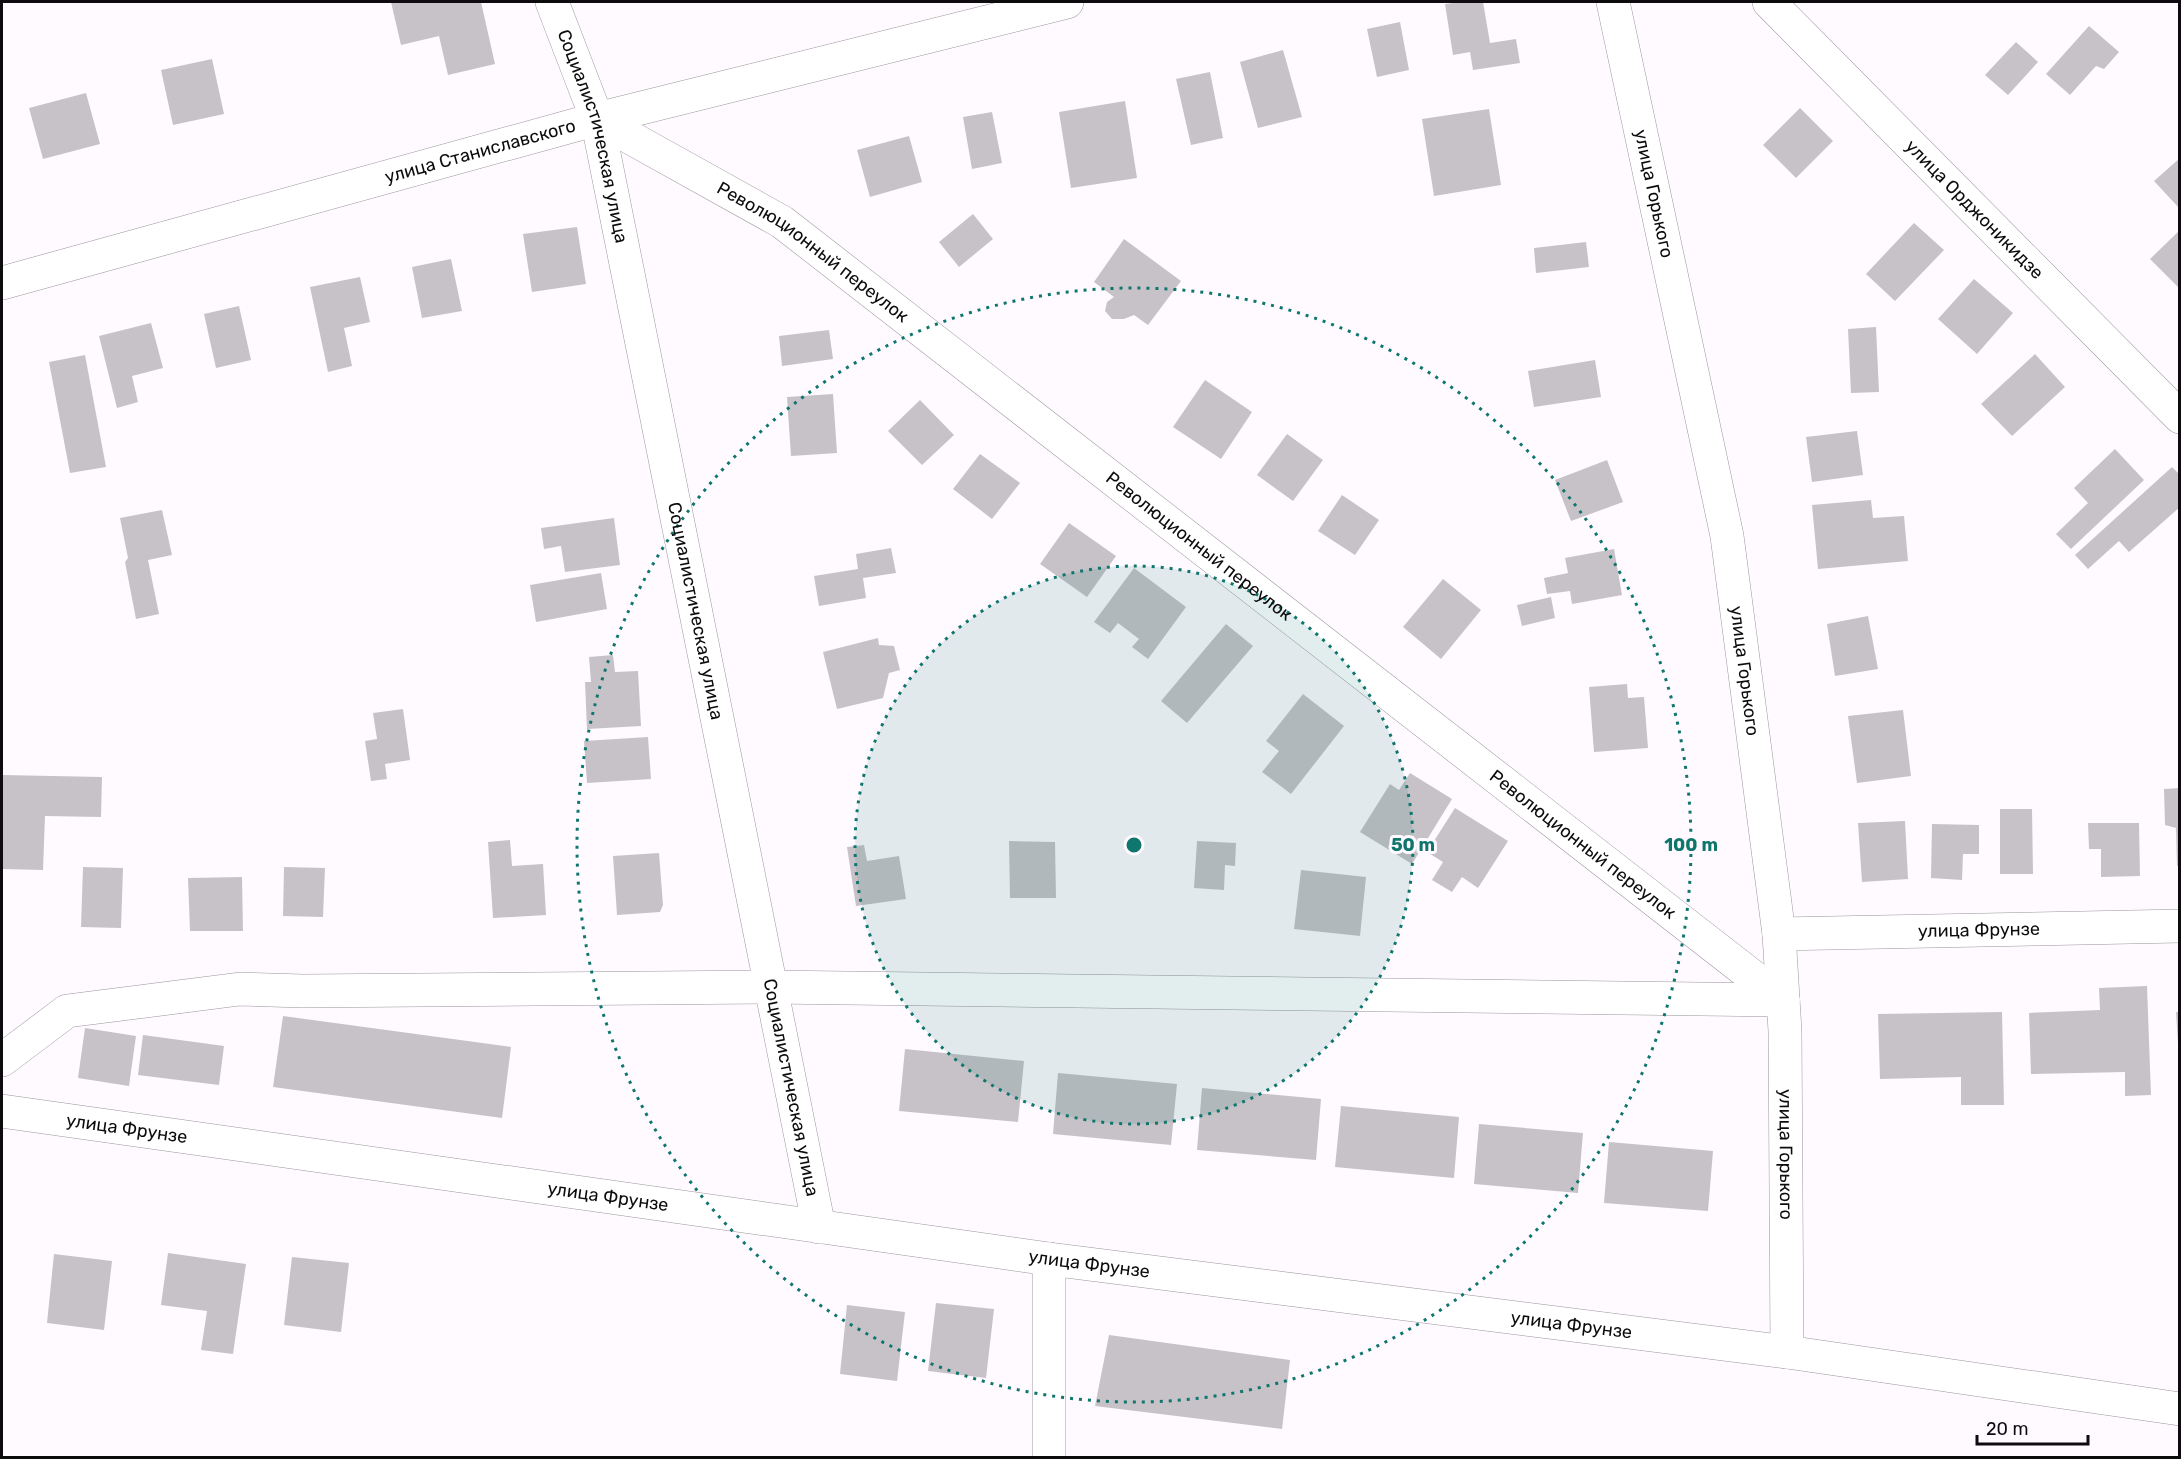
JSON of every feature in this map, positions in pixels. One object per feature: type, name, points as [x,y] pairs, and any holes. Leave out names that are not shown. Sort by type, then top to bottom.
[{"type":"street","name":"Социалистическая улица","points":[[552,2],[597,119],[819,1227]]},
{"type":"street","name":"улица Станиславского","points":[[2,283],[597,119],[1067,2]]},
{"type":"street","name":"улица Горького","points":[[1613,2],[1727,536],[1779,934],[1785,1031],[1787,1352]]},
{"type":"street","name":"улица Орджоникидзе","points":[[1769,2],[2180,417]]},
{"type":"street","name":"Революционный переулок","points":[[597,119],[782,222],[1783,1000]]},
{"type":"street","name":"улица Фрунзе","points":[[1779,934],[2180,926]]},
{"type":"street","points":[[2,1060],[67,1011],[240,989],[303,991],[771,987],[1783,1000]]},
{"type":"street","name":"улица Фрунзе","points":[[2,1111],[1049,1259],[1787,1352],[2180,1409]]},
{"type":"street","points":[[1049,1259],[1049,1458]]},
{"type":"building","points":[[391,2],[481,2],[495,64],[448,75],[439,36],[401,45]]},
{"type":"building","points":[[1483,2],[1490,43],[1516,39],[1520,63],[1473,70],[1470,52],[1453,55],[1445,4]]},
{"type":"building","points":[[1400,22],[1409,70],[1377,77],[1367,29]]},
{"type":"building","points":[[2089,26],[2119,52],[2104,69],[2096,66],[2070,95],[2046,74]]},
{"type":"building","points":[[2016,42],[2038,62],[2008,95],[1985,75]]},
{"type":"building","points":[[1283,50],[1302,117],[1258,128],[1240,62]]},
{"type":"building","points":[[212,59],[224,114],[173,125],[161,70]]},
{"type":"building","points":[[1210,72],[1223,138],[1191,145],[1176,79]]},
{"type":"building","points":[[86,93],[100,144],[43,159],[29,108]]},
{"type":"building","points":[[1125,101],[1137,178],[1071,188],[1059,112]]},
{"type":"building","points":[[1800,108],[1833,141],[1796,178],[1763,145]]},
{"type":"building","points":[[1489,109],[1501,185],[1434,196],[1422,119]]},
{"type":"building","points":[[992,112],[1002,163],[972,169],[963,117]]},
{"type":"building","points":[[909,136],[922,182],[870,197],[857,150]]},
{"type":"building","points":[[2180,158],[2180,209],[2154,181]]},
{"type":"building","points":[[973,214],[993,239],[959,267],[939,242]]},
{"type":"building","points":[[1914,223],[1944,250],[1895,301],[1866,274]]},
{"type":"building","points":[[577,227],[586,284],[532,292],[523,234]]},
{"type":"building","points":[[2180,230],[2180,286],[2178,287],[2150,259]]},
{"type":"building","points":[[1124,239],[1181,281],[1148,325],[1134,315],[1124,319],[1112,319],[1105,311],[1107,302],[1114,297],[1094,282]]},
{"type":"building","points":[[1586,242],[1589,267],[1536,273],[1534,248]]},
{"type":"building","points":[[451,259],[462,311],[422,318],[412,267]]},
{"type":"building","points":[[360,277],[370,322],[344,328],[352,366],[328,372],[310,287]]},
{"type":"building","points":[[1974,279],[2013,313],[1977,354],[1938,319]]},
{"type":"building","points":[[239,306],[251,360],[216,368],[204,314]]},
{"type":"building","points":[[151,323],[163,368],[132,376],[138,402],[117,408],[99,336]]},
{"type":"building","points":[[1876,327],[1879,392],[1851,393],[1848,329]]},
{"type":"building","points":[[829,330],[833,359],[782,366],[779,336]]},
{"type":"building","points":[[2035,354],[2065,387],[2012,436],[1981,404]]},
{"type":"building","points":[[85,355],[106,467],[70,473],[49,362]]},
{"type":"building","points":[[1595,360],[1601,397],[1534,407],[1528,371]]},
{"type":"building","points":[[1205,380],[1252,412],[1221,459],[1173,427]]},
{"type":"building","points":[[833,394],[837,453],[791,456],[787,397]]},
{"type":"building","points":[[920,400],[954,435],[922,465],[888,431]]},
{"type":"building","points":[[1857,431],[1863,475],[1812,482],[1806,437]]},
{"type":"building","points":[[1287,434],[1323,460],[1293,501],[1257,475]]},
{"type":"building","points":[[2115,449],[2144,480],[2071,549],[2056,534],[2088,503],[2074,488]]},
{"type":"building","points":[[980,454],[1020,483],[992,519],[953,489]]},
{"type":"building","points":[[1607,460],[1623,502],[1571,521],[1555,480]]},
{"type":"building","points":[[2172,467],[2180,475],[2180,507],[2129,552],[2119,541],[2088,569],[2075,555]]},
{"type":"building","points":[[1342,495],[1379,520],[1355,555],[1318,531]]},
{"type":"building","points":[[1871,500],[1873,518],[1904,516],[1908,561],[1818,569],[1812,505]]},
{"type":"building","points":[[162,510],[172,555],[148,560],[159,614],[136,619],[125,562],[128,558],[120,518]]},
{"type":"building","points":[[614,518],[620,565],[565,572],[561,546],[544,549],[541,528]]},
{"type":"building","points":[[1069,523],[1116,556],[1087,597],[1040,564]]},
{"type":"building","points":[[891,548],[896,573],[863,578],[866,598],[819,606],[814,576],[858,569],[856,554]]},
{"type":"building","points":[[1614,549],[1622,595],[1572,604],[1570,591],[1547,594],[1544,578],[1568,573],[1565,558]]},
{"type":"building","points":[[1134,568],[1186,607],[1148,659],[1132,647],[1139,639],[1118,623],[1110,633],[1094,622]]},
{"type":"building","points":[[601,573],[607,609],[536,622],[530,585]]},
{"type":"building","points":[[1443,579],[1481,610],[1441,659],[1403,627]]},
{"type":"building","points":[[1551,597],[1555,618],[1522,626],[1517,605]]},
{"type":"building","points":[[1868,616],[1878,669],[1835,676],[1827,624]]},
{"type":"building","points":[[1226,624],[1253,646],[1187,723],[1161,701]]},
{"type":"building","points":[[878,638],[879,645],[894,646],[900,670],[889,673],[883,698],[837,709],[823,652]]},
{"type":"building","points":[[613,655],[615,672],[638,671],[641,726],[587,729],[585,682],[591,682],[589,657]]},
{"type":"building","points":[[1627,684],[1628,698],[1644,697],[1648,748],[1594,752],[1589,687]]},
{"type":"building","points":[[1303,694],[1344,726],[1291,794],[1262,772],[1279,751],[1266,741]]},
{"type":"building","points":[[403,709],[410,760],[385,764],[387,779],[371,781],[365,741],[377,739],[373,713]]},
{"type":"building","points":[[1903,710],[1911,776],[1857,783],[1848,716]]},
{"type":"building","points":[[648,737],[651,779],[587,783],[584,741]]},
{"type":"building","points":[[1410,773],[1452,799],[1412,864],[1360,832],[1390,784],[1399,790]]},
{"type":"building","points":[[2,775],[102,777],[101,817],[45,816],[43,870],[2,869]]},
{"type":"building","points":[[2180,788],[2180,865],[2177,866],[2176,828],[2165,825],[2164,789]]},
{"type":"building","points":[[1455,808],[1508,841],[1478,888],[1462,877],[1452,892],[1432,880],[1443,862],[1427,852]]},
{"type":"building","points":[[2000,809],[2032,809],[2033,874],[2000,874]]},
{"type":"building","points":[[1905,821],[1908,879],[1862,882],[1858,823]]},
{"type":"building","points":[[2088,823],[2139,823],[2140,876],[2101,877],[2101,849],[2089,849]]},
{"type":"building","points":[[1932,824],[1979,825],[1979,854],[1963,854],[1962,880],[1931,878]]},
{"type":"building","points":[[510,840],[512,866],[543,864],[546,915],[493,918],[488,842]]},
{"type":"building","points":[[1009,841],[1055,842],[1056,898],[1010,898]]},
{"type":"building","points":[[1197,841],[1236,843],[1235,866],[1225,865],[1224,890],[1194,888]]},
{"type":"building","points":[[864,845],[867,861],[899,856],[906,899],[856,906],[847,847]]},
{"type":"building","points":[[659,853],[663,905],[660,912],[617,915],[613,856]]},
{"type":"building","points":[[83,867],[123,868],[121,928],[81,927]]},
{"type":"building","points":[[284,867],[325,868],[323,917],[283,916]]},
{"type":"building","points":[[1301,870],[1366,877],[1360,936],[1294,929]]},
{"type":"building","points":[[242,877],[243,931],[190,931],[188,878]]},
{"type":"building","points":[[2147,986],[2151,1095],[2125,1096],[2125,1072],[2031,1074],[2029,1013],[2100,1010],[2099,988]]},
{"type":"building","points":[[2002,1012],[2004,1105],[1961,1105],[1961,1077],[1880,1079],[1878,1014]]},
{"type":"building","points":[[2176,1012],[2180,1012],[2180,1043],[2178,1043]]},
{"type":"building","points":[[283,1016],[511,1047],[502,1118],[273,1087]]},
{"type":"building","points":[[85,1028],[136,1036],[129,1086],[78,1078]]},
{"type":"building","points":[[143,1035],[224,1046],[219,1085],[138,1075]]},
{"type":"building","points":[[905,1049],[1024,1061],[1018,1122],[899,1111]]},
{"type":"building","points":[[1058,1073],[1177,1084],[1171,1145],[1053,1134]]},
{"type":"building","points":[[1202,1088],[1321,1099],[1316,1160],[1197,1150]]},
{"type":"building","points":[[1341,1106],[1459,1117],[1454,1178],[1335,1167]]},
{"type":"building","points":[[1479,1124],[1583,1133],[1578,1193],[1474,1184]]},
{"type":"building","points":[[1609,1142],[1713,1151],[1708,1211],[1604,1203]]},
{"type":"building","points":[[168,1253],[246,1264],[233,1354],[201,1350],[207,1311],[161,1305]]},
{"type":"building","points":[[54,1254],[112,1261],[104,1330],[47,1323]]},
{"type":"building","points":[[292,1257],[349,1263],[341,1332],[284,1325]]},
{"type":"building","points":[[936,1303],[994,1309],[986,1378],[928,1371]]},
{"type":"building","points":[[847,1305],[905,1312],[897,1381],[840,1374]]},
{"type":"building","points":[[1109,1335],[1290,1360],[1282,1429],[1095,1406]]}]
